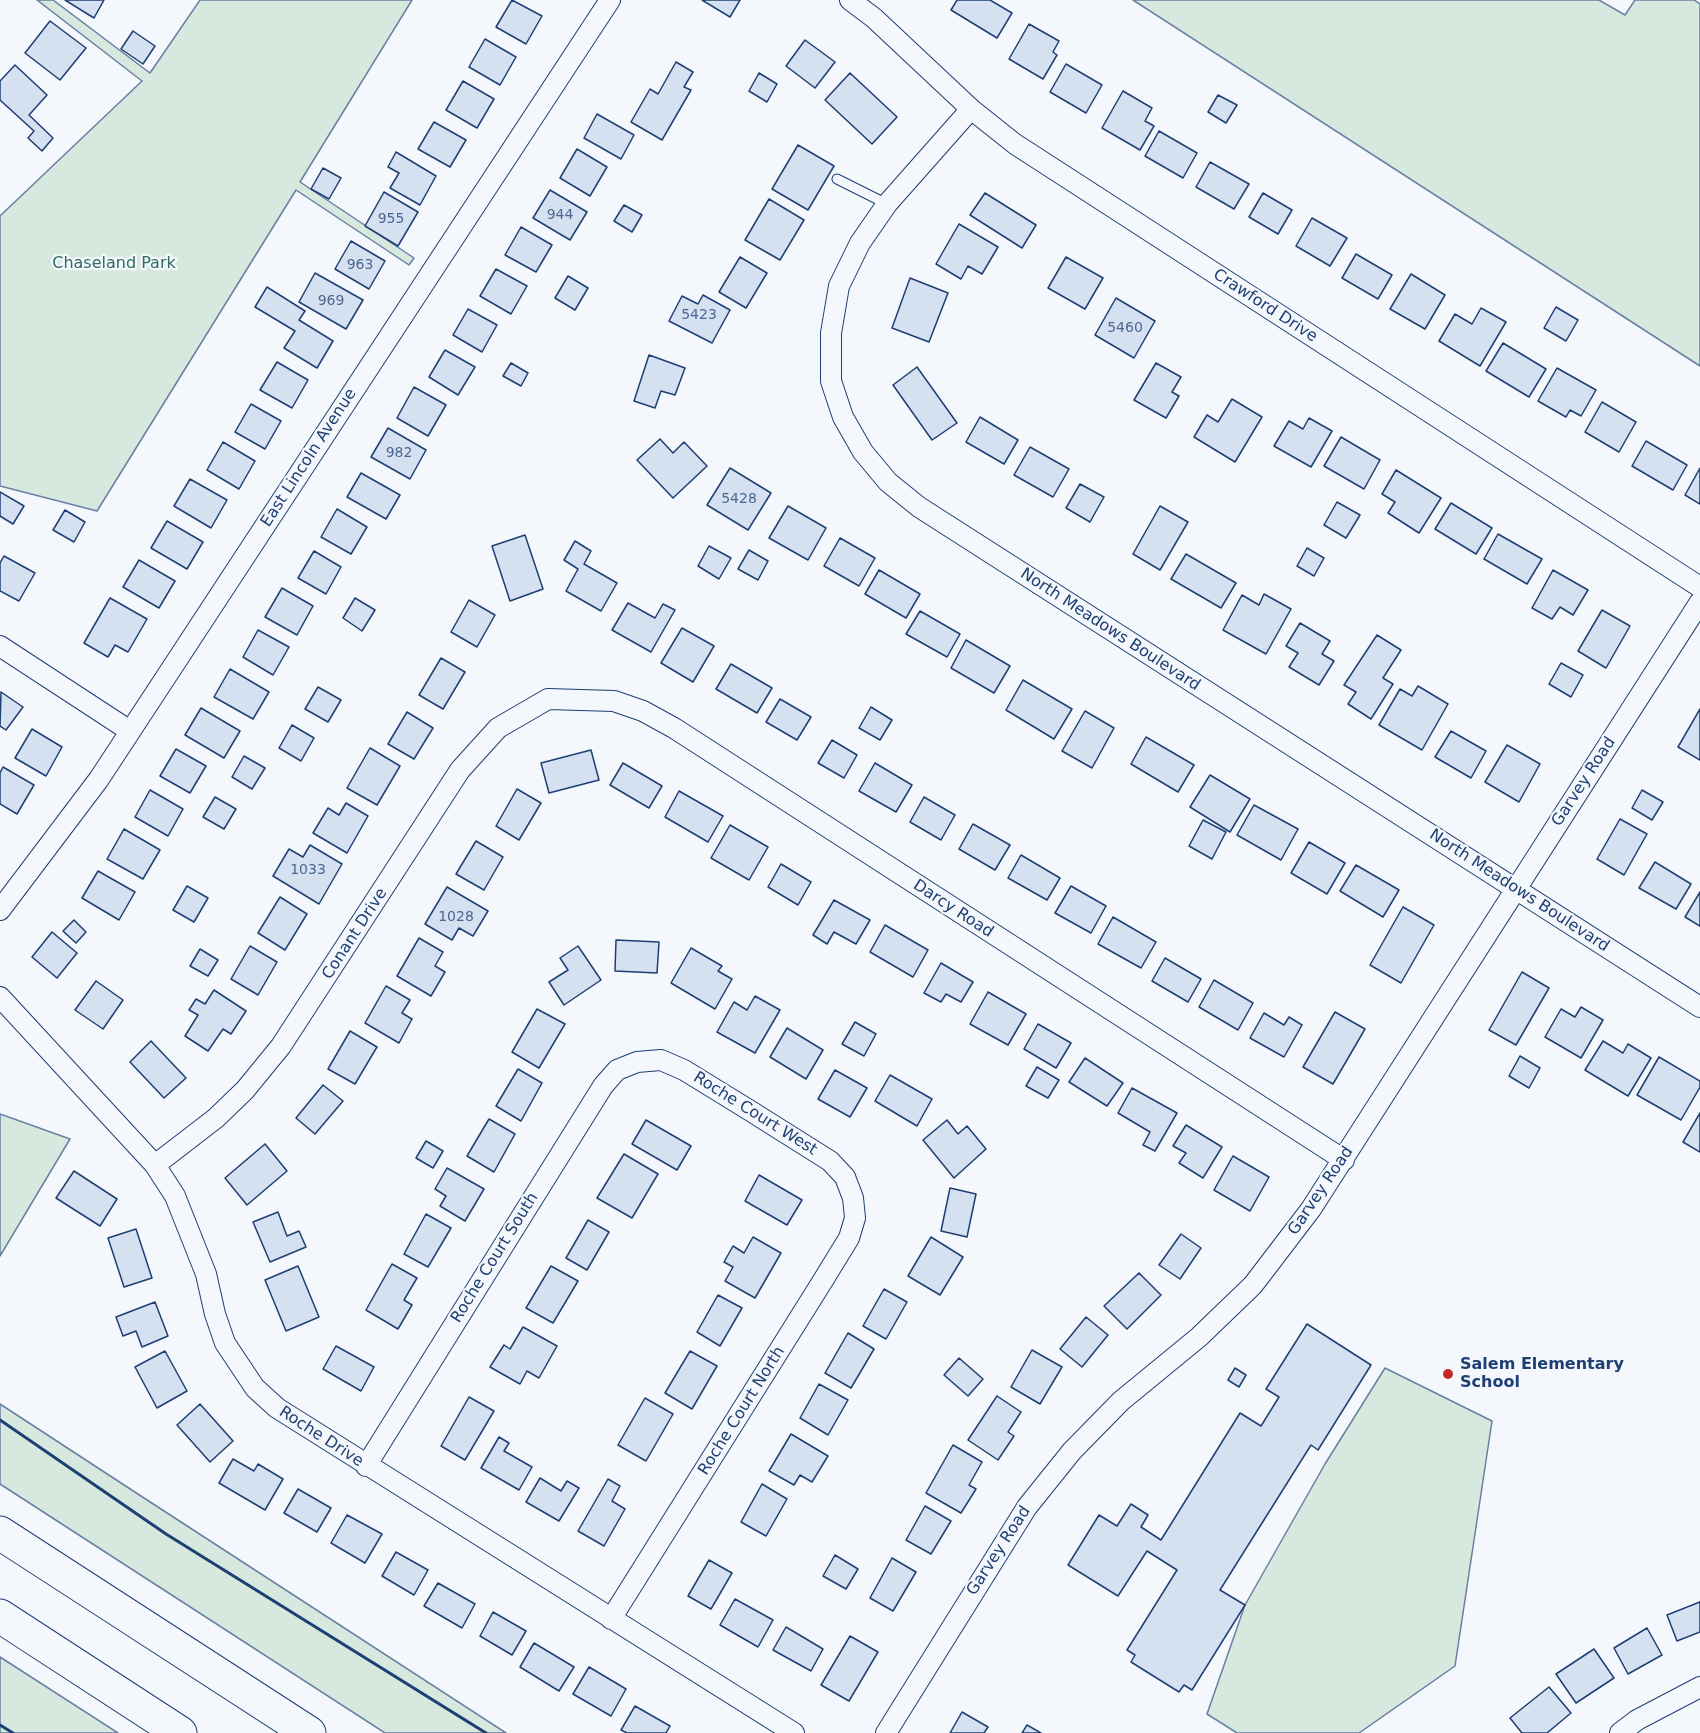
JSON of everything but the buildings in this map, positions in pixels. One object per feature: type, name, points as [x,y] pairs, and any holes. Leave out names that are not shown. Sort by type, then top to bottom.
[{"type":"highway","points":[[0,1533],[309,1733]]},
{"type":"highway","points":[[0,1616],[180,1733]]},
{"type":"street","name":"East Lincoln Avenue","points":[[0,910],[65,826],[130,731],[610,0]]},
{"type":"street","name":"Crawford Drive","points":[[850,0],[874,18],[971,109],[1015,144],[1700,587]]},
{"type":"street","name":"North Meadows Boulevard","points":[[971,109],[887,204],[860,243],[839,286],[831,333],[831,381],[843,417],[863,452],[888,482],[919,507],[1700,1007]]},
{"type":"street","name":"Garvey Road","points":[[886,1733],[1027,1507],[1059,1467],[1121,1401],[1200,1337],[1253,1285],[1311,1209],[1700,602]]},
{"type":"street","points":[[0,646],[130,731]]},
{"type":"street","name":"Darcy Road","points":[[548,699],[614,701],[643,711],[674,728],[1344,1160]]},
{"type":"street","name":"Conant Drive","points":[[155,1165],[216,1118],[245,1090],[281,1046],[460,770],[498,728],[548,699]]},
{"type":"street","name":"Roche Drive","points":[[0,997],[155,1165],[175,1196],[206,1274],[215,1314],[225,1343],[255,1388],[277,1408],[366,1466],[794,1733]]},
{"type":"street","name":"Roche Court West","points":[[637,1062],[661,1060],[684,1070],[749,1110],[830,1161],[845,1177],[853,1198]]},
{"type":"street","name":"Roche Court South","points":[[366,1466],[603,1086],[617,1070],[637,1062]]},
{"type":"street","name":"Roche Court North","points":[[611,1619],[849,1238],[855,1218],[853,1198]]},
{"type":"street","points":[[1620,1733],[1636,1720],[1700,1687]]},
{"type":"lane","points":[[837,179],[887,204]]},
{"type":"green space","name":"Chaseland Park","points":[[37,0],[53,0],[150,73],[200,0],[412,0],[300,182],[414,258],[409,265],[296,190],[97,511],[0,486],[0,216],[142,81]]},
{"type":"green space","points":[[1133,0],[1599,0],[1625,15],[1635,0],[1694,0],[1700,4],[1700,366]]},
{"type":"green space","points":[[0,1114],[70,1139],[0,1256]]},
{"type":"green space","points":[[1385,1368],[1492,1421],[1455,1666],[1359,1733],[1237,1733],[1207,1714],[1245,1605],[1325,1464]]},
{"type":"green space","points":[[0,1404],[506,1733],[385,1733],[0,1484]]},
{"type":"green space","points":[[0,1657],[118,1733],[0,1733]]},
{"type":"wall","points":[[0,1420],[166,1534],[486,1733]]},
{"type":"wall","points":[[0,1725],[13,1733]]},
{"type":"place","name":"Salem Elementary School","points":[[1448,1374]]}]
